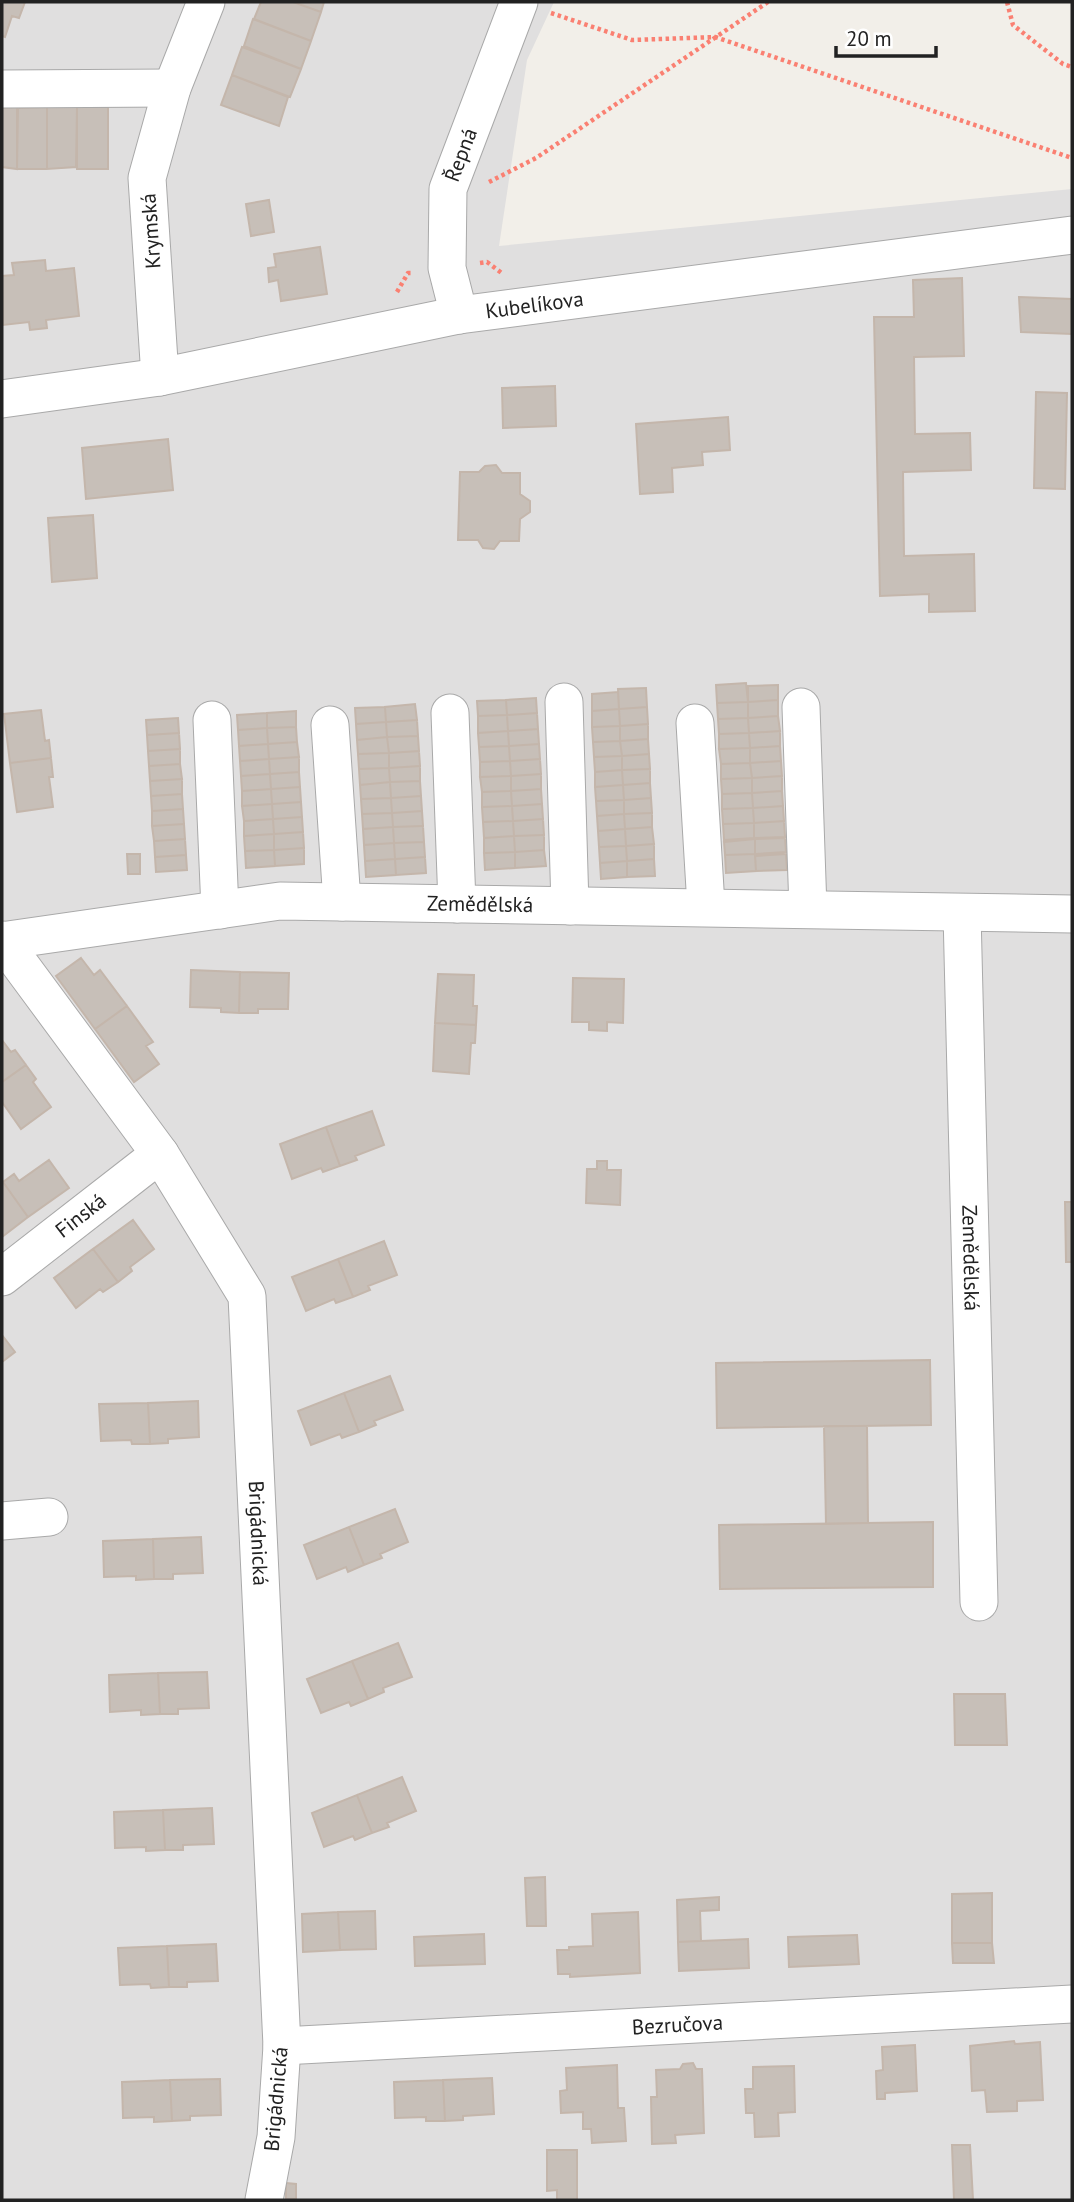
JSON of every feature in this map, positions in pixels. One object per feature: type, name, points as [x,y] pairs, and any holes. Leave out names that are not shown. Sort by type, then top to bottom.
[{"type":"street","name":"Krymská","points":[[160,377],[147,178],[172,88],[206,2]]},
{"type":"street","name":"Řepná","points":[[459,315],[447,268],[448,189],[530,6]]},
{"type":"street","points":[[2,89],[172,88]]},
{"type":"street","name":"Kubelíkova","points":[[2,399],[160,377],[459,315],[1072,235]]},
{"type":"street","points":[[564,702],[570,906]]},
{"type":"street","points":[[801,706],[808,909]]},
{"type":"street","points":[[450,713],[457,904]]},
{"type":"street","points":[[212,720],[220,909]]},
{"type":"street","points":[[695,723],[705,906]]},
{"type":"street","points":[[330,725],[342,902]]},
{"type":"street","name":"Zemědělská","points":[[2,940],[280,901],[1072,914]]},
{"type":"street","name":"Zemědělská","points":[[962,913],[979,1602]]},
{"type":"street","name":"Brigádnická","points":[[2,940],[160,1154],[247,1296],[282,2046],[276,2137],[264,2200]]},
{"type":"street","name":"Finská","points":[[2,1277],[160,1154]]},
{"type":"street","points":[[2,1521],[49,1517]]},
{"type":"street","name":"Bezručova","points":[[282,2046],[1072,2004]]},
{"type":"path","points":[[481,186],[536,159],[768,2]]},
{"type":"path","points":[[1007,2],[1013,25],[1063,64],[1072,67]]},
{"type":"path","points":[[530,6],[632,40],[715,37],[1072,158]]},
{"type":"shaded area","points":[[2,2],[554,2],[527,60],[499,246],[1072,189],[1072,2200],[2,2200]]},
{"type":"building","points":[[2,2],[25,2],[19,18],[12,16],[5,37],[2,36]]},
{"type":"building","points":[[261,2],[293,2],[321,12],[311,41],[254,19]]},
{"type":"building","points":[[293,2],[324,2],[321,12]]},
{"type":"building","points":[[253,19],[311,41],[301,69],[244,46]]},
{"type":"building","points":[[242,47],[301,69],[290,97],[232,75]]},
{"type":"building","points":[[232,75],[288,97],[279,126],[221,105]]},
{"type":"building","points":[[17,107],[17,169],[2,167],[2,108]]},
{"type":"building","points":[[47,107],[77,107],[76,167],[47,169]]},
{"type":"building","points":[[47,107],[47,169],[17,169],[18,108]]},
{"type":"building","points":[[77,107],[108,107],[108,169],[77,169]]},
{"type":"building","points":[[269,200],[274,232],[251,236],[246,204]]},
{"type":"building","points":[[320,247],[327,294],[281,301],[278,280],[269,282],[268,268],[276,267],[274,254]]},
{"type":"building","points":[[45,260],[46,271],[74,268],[79,316],[46,320],[47,328],[30,330],[29,322],[3,325],[2,276],[14,275],[12,263]]},
{"type":"building","points":[[962,278],[964,356],[914,357],[915,434],[970,433],[971,470],[903,472],[904,556],[974,554],[975,611],[929,612],[929,594],[880,596],[874,317],[914,317],[913,280]]},
{"type":"building","points":[[1019,297],[1072,299],[1072,334],[1021,332]]},
{"type":"building","points":[[555,386],[556,426],[503,428],[502,388]]},
{"type":"building","points":[[1036,392],[1067,393],[1065,489],[1034,488]]},
{"type":"building","points":[[728,417],[730,450],[702,452],[703,465],[672,468],[673,492],[640,494],[636,424]]},
{"type":"building","points":[[168,439],[173,490],[86,499],[82,448]]},
{"type":"building","points":[[496,465],[502,473],[520,473],[520,494],[530,501],[530,512],[520,519],[519,541],[500,541],[494,549],[483,548],[478,540],[458,540],[460,472],[479,472],[485,466]]},
{"type":"building","points":[[93,515],[97,578],[52,582],[48,518]]},
{"type":"building","points":[[746,683],[748,702],[717,703],[716,685]]},
{"type":"building","points":[[778,685],[778,700],[748,702],[748,686]]},
{"type":"building","points":[[646,688],[647,707],[619,709],[618,689]]},
{"type":"building","points":[[618,692],[619,709],[592,711],[592,694]]},
{"type":"building","points":[[536,698],[537,713],[507,715],[506,700]]},
{"type":"building","points":[[506,700],[507,715],[478,716],[477,701]]},
{"type":"building","points":[[778,700],[778,716],[748,718],[748,702]]},
{"type":"building","points":[[748,702],[748,718],[718,719],[717,703]]},
{"type":"building","points":[[415,704],[417,720],[386,722],[385,707]]},
{"type":"building","points":[[385,707],[386,722],[356,724],[355,708]]},
{"type":"building","points":[[647,707],[648,724],[620,726],[619,709]]},
{"type":"building","points":[[619,709],[620,726],[592,727],[592,711]]},
{"type":"building","points":[[41,710],[45,741],[49,740],[51,758],[10,763],[4,714]]},
{"type":"building","points":[[296,711],[296,727],[267,728],[267,713]]},
{"type":"building","points":[[267,713],[267,728],[238,730],[237,715]]},
{"type":"building","points":[[537,713],[538,729],[508,731],[507,715]]},
{"type":"building","points":[[507,715],[508,731],[478,733],[478,716]]},
{"type":"building","points":[[778,716],[780,731],[749,733],[748,718]]},
{"type":"building","points":[[178,718],[179,733],[147,735],[146,720]]},
{"type":"building","points":[[748,718],[749,733],[719,734],[718,719]]},
{"type":"building","points":[[417,720],[418,736],[387,737],[386,722]]},
{"type":"building","points":[[386,722],[387,737],[357,740],[356,724]]},
{"type":"building","points":[[648,724],[648,739],[620,741],[620,726]]},
{"type":"building","points":[[620,726],[620,741],[593,742],[592,727]]},
{"type":"building","points":[[296,727],[297,742],[268,744],[267,728]]},
{"type":"building","points":[[267,728],[268,744],[239,746],[238,730]]},
{"type":"building","points":[[538,729],[539,744],[509,746],[508,731]]},
{"type":"building","points":[[508,731],[509,746],[479,747],[478,733]]},
{"type":"building","points":[[780,731],[780,746],[750,748],[749,733]]},
{"type":"building","points":[[179,733],[180,749],[148,751],[147,735]]},
{"type":"building","points":[[749,733],[750,748],[719,749],[719,734]]},
{"type":"building","points":[[418,736],[419,751],[389,753],[387,737]]},
{"type":"building","points":[[387,737],[389,753],[358,754],[357,740]]},
{"type":"building","points":[[648,739],[649,754],[622,756],[620,741]]},
{"type":"building","points":[[620,741],[622,756],[594,757],[593,742]]},
{"type":"building","points":[[297,742],[299,757],[269,759],[268,744]]},
{"type":"building","points":[[268,744],[269,759],[240,761],[239,746]]},
{"type":"building","points":[[539,744],[540,759],[510,761],[509,746]]},
{"type":"building","points":[[509,746],[510,761],[480,762],[479,747]]},
{"type":"building","points":[[780,746],[781,761],[750,763],[750,748]]},
{"type":"building","points":[[750,748],[750,763],[721,764],[719,749]]},
{"type":"building","points":[[180,749],[180,764],[149,766],[148,751]]},
{"type":"building","points":[[419,751],[420,766],[389,768],[389,753]]},
{"type":"building","points":[[389,753],[389,768],[359,769],[358,754]]},
{"type":"building","points":[[649,754],[650,769],[622,770],[622,756]]},
{"type":"building","points":[[622,756],[622,770],[595,772],[594,757]]},
{"type":"building","points":[[299,757],[299,772],[270,774],[269,759]]},
{"type":"building","points":[[51,758],[53,777],[49,777],[53,807],[17,812],[10,763]]},
{"type":"building","points":[[269,759],[270,774],[241,776],[240,761]]},
{"type":"building","points":[[540,759],[541,774],[511,776],[510,761]]},
{"type":"building","points":[[510,761],[511,776],[480,777],[480,762]]},
{"type":"building","points":[[781,761],[782,776],[752,778],[750,763]]},
{"type":"building","points":[[750,763],[752,778],[721,779],[721,764]]},
{"type":"building","points":[[180,764],[182,779],[150,781],[149,766]]},
{"type":"building","points":[[420,766],[420,781],[390,782],[389,768]]},
{"type":"building","points":[[389,768],[390,782],[360,785],[359,769]]},
{"type":"building","points":[[650,769],[650,783],[623,785],[622,770]]},
{"type":"building","points":[[622,770],[623,785],[595,787],[595,772]]},
{"type":"building","points":[[299,772],[300,787],[271,789],[270,774]]},
{"type":"building","points":[[270,774],[271,789],[242,791],[241,776]]},
{"type":"building","points":[[541,774],[541,789],[511,791],[511,776]]},
{"type":"building","points":[[511,776],[511,791],[482,792],[480,777]]},
{"type":"building","points":[[782,776],[782,791],[752,793],[752,778]]},
{"type":"building","points":[[752,778],[752,793],[722,794],[721,779]]},
{"type":"building","points":[[182,779],[182,794],[151,796],[150,781]]},
{"type":"building","points":[[420,781],[421,796],[391,798],[390,782]]},
{"type":"building","points":[[390,782],[391,798],[361,799],[360,785]]},
{"type":"building","points":[[650,783],[651,798],[624,800],[623,785]]},
{"type":"building","points":[[623,785],[624,800],[596,801],[595,787]]},
{"type":"building","points":[[300,787],[301,802],[272,804],[271,789]]},
{"type":"building","points":[[271,789],[272,804],[242,806],[242,791]]},
{"type":"building","points":[[541,789],[542,804],[512,806],[511,791]]},
{"type":"building","points":[[511,791],[512,806],[482,807],[482,792]]},
{"type":"building","points":[[782,791],[783,806],[753,808],[752,793]]},
{"type":"building","points":[[752,793],[753,808],[722,809],[722,794]]},
{"type":"building","points":[[182,794],[183,809],[152,811],[151,796]]},
{"type":"building","points":[[421,796],[422,811],[392,813],[391,798]]},
{"type":"building","points":[[391,798],[392,813],[362,814],[361,799]]},
{"type":"building","points":[[651,798],[652,813],[624,814],[624,800]]},
{"type":"building","points":[[624,800],[624,814],[597,816],[596,801]]},
{"type":"building","points":[[301,802],[302,817],[273,819],[272,804]]},
{"type":"building","points":[[272,804],[273,819],[244,821],[242,806]]},
{"type":"building","points":[[542,804],[543,819],[513,821],[512,806]]},
{"type":"building","points":[[512,806],[513,821],[483,822],[482,807]]},
{"type":"building","points":[[783,806],[784,821],[754,823],[753,808]]},
{"type":"building","points":[[753,808],[754,823],[723,824],[722,809]]},
{"type":"building","points":[[183,809],[184,824],[152,826],[152,811]]},
{"type":"building","points":[[422,811],[423,826],[393,827],[392,813]]},
{"type":"building","points":[[392,813],[393,827],[363,829],[362,814]]},
{"type":"building","points":[[652,813],[652,827],[625,829],[624,814]]},
{"type":"building","points":[[624,814],[625,829],[598,831],[597,816]]},
{"type":"building","points":[[302,817],[303,832],[274,834],[273,819]]},
{"type":"building","points":[[273,819],[274,834],[244,836],[244,821]]},
{"type":"building","points":[[543,819],[544,835],[514,836],[513,821]]},
{"type":"building","points":[[513,821],[514,836],[484,838],[483,822]]},
{"type":"building","points":[[784,821],[785,837],[754,838],[754,823]]},
{"type":"building","points":[[754,823],[754,838],[724,840],[723,824]]},
{"type":"building","points":[[184,824],[185,839],[154,841],[152,826]]},
{"type":"building","points":[[423,826],[424,842],[394,843],[393,827]]},
{"type":"building","points":[[393,827],[394,843],[364,845],[363,829]]},
{"type":"building","points":[[652,827],[654,844],[626,846],[625,829]]},
{"type":"building","points":[[625,829],[626,846],[599,847],[598,831]]},
{"type":"building","points":[[303,832],[304,848],[274,850],[274,834]]},
{"type":"building","points":[[274,834],[274,850],[245,851],[244,836]]},
{"type":"building","points":[[544,835],[544,850],[515,852],[514,836]]},
{"type":"building","points":[[514,836],[515,852],[484,853],[484,838]]},
{"type":"building","points":[[785,838],[786,852],[755,854],[755,839]]},
{"type":"building","points":[[185,839],[186,855],[155,857],[154,841]]},
{"type":"building","points":[[755,839],[755,854],[725,855],[724,842]]},
{"type":"building","points":[[424,842],[425,857],[395,859],[394,843]]},
{"type":"building","points":[[394,843],[395,859],[365,861],[364,845]]},
{"type":"building","points":[[654,844],[654,859],[627,861],[626,846]]},
{"type":"building","points":[[626,846],[627,861],[600,863],[599,847]]},
{"type":"building","points":[[304,848],[304,864],[275,866],[274,850]]},
{"type":"building","points":[[274,850],[275,866],[246,868],[245,851]]},
{"type":"building","points":[[544,850],[546,866],[515,868],[515,852]]},
{"type":"building","points":[[515,852],[515,868],[485,870],[484,853]]},
{"type":"building","points":[[127,854],[140,854],[140,874],[128,874]]},
{"type":"building","points":[[755,854],[756,871],[726,873],[725,855]]},
{"type":"building","points":[[786,854],[787,870],[756,871],[755,856]]},
{"type":"building","points":[[186,855],[187,870],[156,872],[155,857]]},
{"type":"building","points":[[425,857],[426,873],[396,875],[395,859]]},
{"type":"building","points":[[395,859],[396,875],[366,877],[365,861]]},
{"type":"building","points":[[654,859],[655,876],[627,877],[627,861]]},
{"type":"building","points":[[627,861],[627,877],[601,879],[600,863]]},
{"type":"building","points":[[81,958],[94,975],[100,970],[127,1006],[95,1029],[56,976]]},
{"type":"building","points":[[191,970],[240,972],[239,1013],[221,1012],[221,1008],[190,1007]]},
{"type":"building","points":[[240,972],[289,973],[288,1009],[258,1009],[258,1013],[239,1013]]},
{"type":"building","points":[[438,974],[474,975],[473,1006],[477,1006],[476,1025],[435,1023]]},
{"type":"building","points":[[573,978],[624,979],[623,1023],[607,1022],[607,1031],[589,1030],[589,1022],[572,1022]]},
{"type":"building","points":[[127,1006],[153,1042],[146,1046],[159,1064],[134,1082],[95,1029]]},
{"type":"building","points":[[435,1023],[476,1025],[475,1043],[471,1043],[469,1074],[433,1071]]},
{"type":"building","points":[[2,1040],[11,1052],[15,1050],[26,1065],[2,1082]]},
{"type":"building","points":[[26,1065],[36,1079],[33,1082],[51,1107],[21,1129],[2,1102],[2,1082]]},
{"type":"building","points":[[372,1111],[384,1145],[355,1156],[357,1160],[340,1166],[326,1127]]},
{"type":"building","points":[[326,1127],[340,1166],[323,1172],[321,1168],[292,1179],[280,1144]]},
{"type":"building","points":[[49,1160],[69,1188],[28,1217],[3,1182],[14,1174],[19,1181]]},
{"type":"building","points":[[597,1161],[607,1161],[607,1170],[621,1170],[620,1205],[586,1203],[587,1169],[597,1169]]},
{"type":"building","points":[[2,1183],[28,1217],[2,1237]]},
{"type":"building","points":[[1065,1202],[1072,1202],[1072,1262],[1066,1262]]},
{"type":"building","points":[[133,1220],[154,1249],[130,1267],[132,1271],[118,1282],[93,1249]]},
{"type":"building","points":[[384,1241],[397,1275],[368,1286],[370,1290],[353,1297],[338,1259]]},
{"type":"building","points":[[93,1249],[118,1282],[103,1292],[100,1289],[76,1308],[54,1278]]},
{"type":"building","points":[[338,1259],[353,1297],[336,1303],[334,1299],[306,1311],[292,1277]]},
{"type":"building","points":[[2,1335],[15,1352],[2,1362]]},
{"type":"building","points":[[930,1360],[931,1425],[717,1428],[716,1363]]},
{"type":"building","points":[[390,1376],[403,1410],[374,1421],[376,1425],[359,1432],[344,1393]]},
{"type":"building","points":[[344,1393],[359,1432],[342,1438],[340,1434],[311,1445],[298,1411]]},
{"type":"building","points":[[198,1401],[199,1437],[168,1439],[168,1443],[150,1444],[148,1403]]},
{"type":"building","points":[[148,1403],[150,1444],[132,1444],[131,1440],[101,1441],[99,1404]]},
{"type":"building","points":[[824,1426],[867,1426],[868,1523],[826,1524]]},
{"type":"building","points":[[395,1509],[408,1542],[380,1554],[382,1558],[364,1565],[349,1527]]},
{"type":"building","points":[[933,1522],[933,1587],[720,1589],[719,1525]]},
{"type":"building","points":[[349,1527],[364,1565],[348,1572],[346,1567],[317,1579],[304,1545]]},
{"type":"building","points":[[201,1537],[203,1573],[173,1574],[173,1579],[154,1579],[153,1539]]},
{"type":"building","points":[[153,1539],[154,1579],[136,1580],[136,1576],[104,1577],[103,1541]]},
{"type":"building","points":[[398,1643],[412,1677],[383,1688],[384,1692],[368,1699],[352,1661]]},
{"type":"building","points":[[352,1661],[368,1699],[351,1706],[349,1702],[321,1713],[307,1679]]},
{"type":"building","points":[[207,1672],[209,1708],[178,1709],[178,1714],[160,1714],[158,1673]]},
{"type":"building","points":[[158,1673],[160,1714],[141,1715],[141,1710],[110,1712],[109,1675]]},
{"type":"building","points":[[954,1694],[1005,1694],[1007,1745],[955,1745]]},
{"type":"building","points":[[402,1777],[416,1811],[387,1823],[389,1827],[372,1833],[357,1795]]},
{"type":"building","points":[[357,1795],[372,1833],[355,1840],[353,1836],[324,1847],[312,1813]]},
{"type":"building","points":[[212,1808],[214,1844],[183,1845],[183,1850],[165,1850],[163,1810]]},
{"type":"building","points":[[163,1810],[165,1850],[146,1851],[146,1847],[115,1848],[114,1812]]},
{"type":"building","points":[[545,1877],[546,1926],[527,1926],[525,1878]]},
{"type":"building","points":[[992,1893],[992,1943],[952,1943],[952,1894]]},
{"type":"building","points":[[719,1897],[719,1910],[700,1911],[701,1941],[678,1942],[677,1900]]},
{"type":"building","points":[[375,1911],[376,1949],[340,1950],[338,1912]]},
{"type":"building","points":[[338,1912],[340,1950],[303,1952],[302,1914]]},
{"type":"building","points":[[638,1912],[640,1973],[570,1977],[570,1974],[558,1974],[557,1950],[593,1946],[592,1914]]},
{"type":"building","points":[[484,1934],[485,1964],[415,1966],[414,1937]]},
{"type":"building","points":[[857,1935],[859,1964],[789,1967],[788,1937]]},
{"type":"building","points":[[748,1939],[749,1968],[679,1971],[678,1942]]},
{"type":"building","points":[[952,1943],[992,1943],[994,1963],[953,1963]]},
{"type":"building","points":[[216,1944],[218,1981],[187,1982],[187,1987],[169,1987],[167,1946]]},
{"type":"building","points":[[167,1946],[169,1987],[151,1988],[150,1984],[120,1985],[118,1948]]},
{"type":"building","points":[[1014,2041],[1015,2044],[1040,2042],[1043,2100],[1017,2101],[1017,2111],[987,2112],[985,2090],[972,2091],[970,2046]]},
{"type":"building","points":[[915,2045],[917,2091],[885,2093],[885,2099],[877,2099],[876,2071],[883,2070],[882,2047]]},
{"type":"building","points":[[693,2063],[696,2069],[702,2069],[704,2133],[675,2135],[676,2143],[652,2144],[651,2097],[657,2097],[656,2070],[680,2069],[683,2064]]},
{"type":"building","points":[[617,2065],[618,2108],[624,2108],[626,2141],[592,2143],[591,2129],[583,2129],[583,2112],[561,2113],[560,2091],[567,2090],[566,2068]]},
{"type":"building","points":[[794,2066],[795,2112],[778,2113],[779,2136],[755,2137],[754,2113],[746,2113],[745,2089],[753,2089],[753,2067]]},
{"type":"building","points":[[492,2078],[494,2114],[463,2116],[463,2120],[445,2121],[443,2080]]},
{"type":"building","points":[[220,2079],[221,2115],[190,2116],[190,2120],[172,2121],[170,2080]]},
{"type":"building","points":[[170,2080],[172,2121],[154,2122],[154,2117],[123,2118],[122,2082]]},
{"type":"building","points":[[443,2080],[445,2121],[426,2121],[426,2117],[395,2118],[394,2082]]},
{"type":"building","points":[[952,2145],[970,2145],[973,2200],[954,2200]]},
{"type":"building","points":[[547,2150],[577,2150],[577,2200],[557,2200],[557,2190],[547,2191]]},
{"type":"building","points":[[286,2183],[296,2184],[296,2199],[286,2199]]}]
